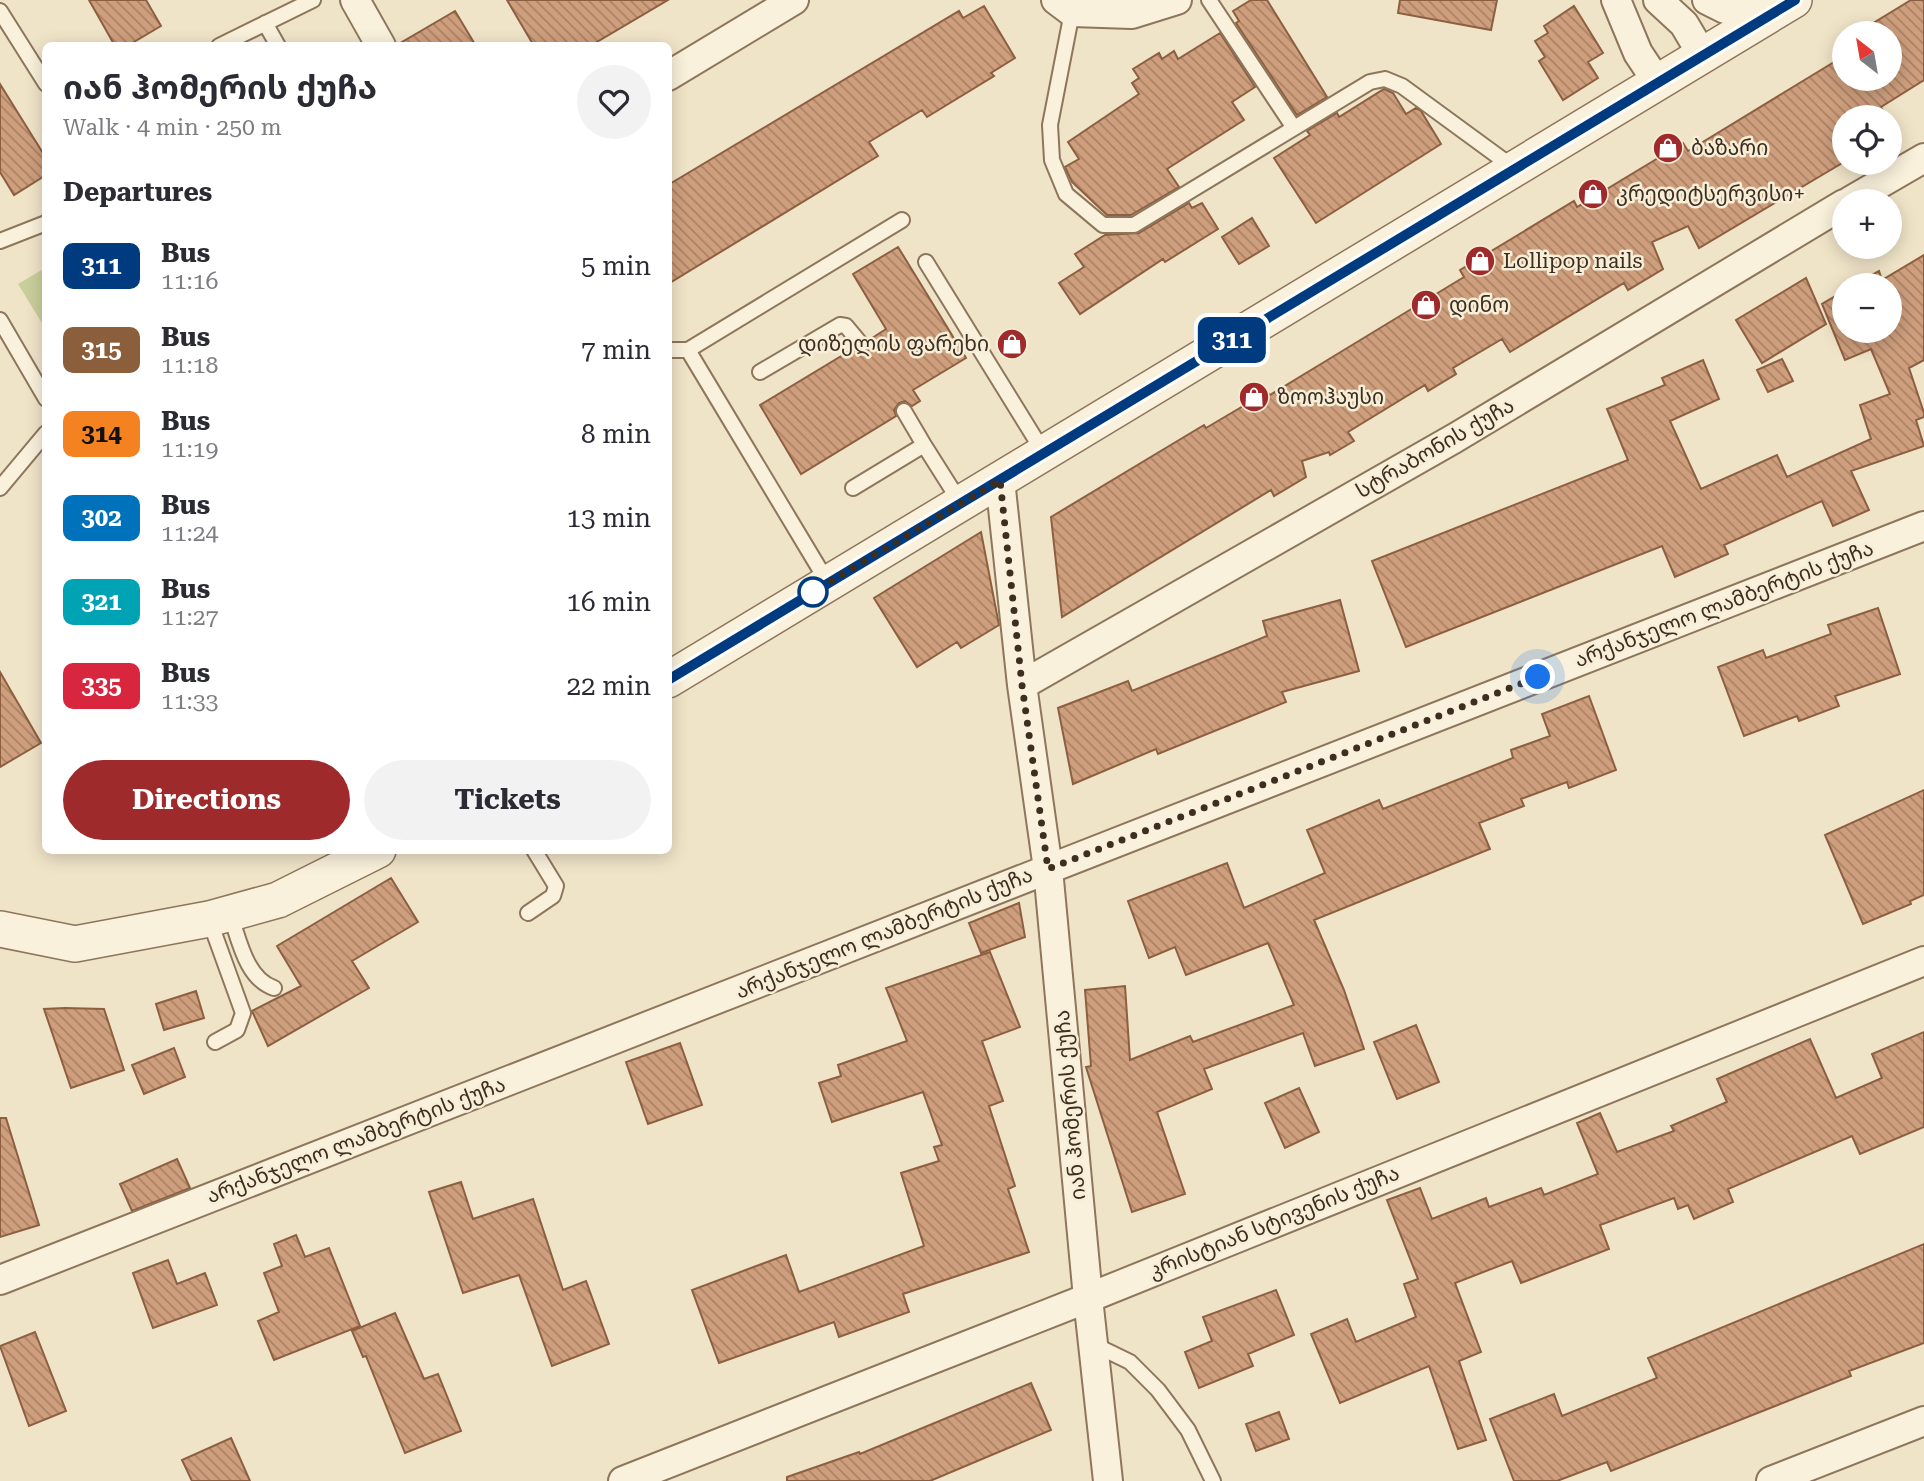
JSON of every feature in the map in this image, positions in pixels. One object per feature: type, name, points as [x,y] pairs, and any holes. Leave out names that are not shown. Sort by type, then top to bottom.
[{"type":"street","points":[[355,0],[379,42]]},
{"type":"street","points":[[672,74],[794,0]]},
{"type":"street","points":[[1064,6],[1132,14],[1177,0]]},
{"type":"street","points":[[1616,0],[1638,53],[1658,83]]},
{"type":"street","points":[[1658,0],[1684,24],[1703,56]]},
{"type":"street","points":[[1707,0],[1724,9],[1782,8]]},
{"type":"street","points":[[672,678],[1782,8]]},
{"type":"street","points":[[1871,189],[1924,158]]},
{"type":"street","name":"სტრაბონის ქუჩა","points":[[1022,685],[1455,438],[1832,212]]},
{"type":"street","name":"იან ჰომერის ქუჩა","points":[[1000,480],[1022,685],[1048,869],[1087,1298],[1108,1481]]},
{"type":"street","name":"არქანჯელო ლამბერტის ქუჩა","points":[[0,1280],[1924,526]]},
{"type":"street","points":[[0,929],[75,944],[219,916],[278,901],[365,854]]},
{"type":"street","name":"კრისტიან სტივენის ქუჩა","points":[[623,1481],[1087,1298],[1924,961]]},
{"type":"street","points":[[1771,1481],[1924,1421]]},
{"type":"lane","points":[[227,42],[313,0]]},
{"type":"lane","points":[[1209,0],[1294,128]]},
{"type":"lane","points":[[1064,6],[1050,125],[1052,160],[1066,194],[1104,225],[1134,225],[1370,82],[1385,79],[1402,86],[1515,169]]},
{"type":"lane","points":[[0,10],[42,78]]},
{"type":"lane","points":[[265,23],[276,42]]},
{"type":"lane","points":[[672,350],[688,350],[902,220]]},
{"type":"lane","points":[[0,241],[42,225]]},
{"type":"lane","points":[[926,262],[1044,453]]},
{"type":"lane","points":[[0,320],[42,392]]},
{"type":"lane","points":[[760,372],[840,325],[846,326],[861,344]]},
{"type":"lane","points":[[688,350],[828,583]]},
{"type":"lane","points":[[904,411],[961,503]]},
{"type":"lane","points":[[0,488],[42,438]]},
{"type":"lane","points":[[853,488],[925,445]]},
{"type":"lane","points":[[528,913],[553,896],[556,886],[536,854]]},
{"type":"lane","points":[[219,916],[251,970],[265,985],[274,988]]},
{"type":"lane","points":[[215,1042],[237,1030],[243,1013],[219,916]]},
{"type":"lane","points":[[1093,1344],[1130,1362],[1158,1390],[1188,1430],[1213,1481]]},
{"type":"green space","points":[[42,270],[42,323],[18,284]]},
{"type":"building","points":[[89,0],[146,0],[161,26],[134,42],[113,42]]},
{"type":"building","points":[[507,0],[668,0],[597,42],[532,42]]},
{"type":"building","points":[[1251,0],[1267,0],[1327,97],[1297,115],[1236,23],[1239,21],[1233,11]]},
{"type":"building","points":[[1400,0],[1497,0],[1491,30],[1398,13]]},
{"type":"building","points":[[1911,0],[1924,0],[1924,80],[1884,105],[1832,105],[1832,169],[1699,248],[1688,226],[1652,242],[1663,269],[1628,290],[1624,283],[1510,352],[1502,339],[1453,368],[1456,374],[1428,391],[1425,385],[1348,432],[1354,441],[1330,455],[1329,452],[1302,461],[1306,477],[1274,496],[1271,490],[1062,617],[1051,517],[1204,425],[1206,428],[1267,392],[1270,395],[1464,277],[1460,270],[1574,201],[1577,207],[1683,143],[1688,151],[1832,63],[1832,91],[1902,91],[1902,21],[1877,21]]},
{"type":"building","points":[[984,6],[1015,58],[991,73],[994,76],[927,117],[922,110],[869,142],[878,156],[672,282],[672,183],[959,11],[963,18]]},
{"type":"building","points":[[1574,6],[1603,53],[1588,62],[1598,78],[1563,100],[1539,61],[1545,57],[1535,41],[1548,33],[1544,26]]},
{"type":"building","points":[[455,11],[474,42],[402,42]]},
{"type":"building","points":[[1220,33],[1255,87],[1232,102],[1244,120],[1167,169],[1179,187],[1131,215],[1107,215],[1072,182],[1065,167],[1079,159],[1068,142],[1139,94],[1132,83],[1139,78],[1133,69],[1159,53],[1162,59],[1174,51],[1178,59]]},
{"type":"building","points":[[0,84],[42,152],[42,178],[14,195],[0,172]]},
{"type":"building","points":[[1384,89],[1393,93],[1406,114],[1416,108],[1421,111],[1441,144],[1316,223],[1274,158],[1310,135],[1307,131],[1337,113],[1339,117]]},
{"type":"building","points":[[1189,203],[1192,208],[1202,203],[1218,229],[1165,262],[1163,259],[1080,314],[1059,283],[1084,267],[1075,254],[1105,235],[1139,233]]},
{"type":"building","points":[[1252,218],[1269,246],[1239,264],[1222,237]]},
{"type":"building","points":[[898,247],[966,358],[913,390],[920,401],[912,406],[905,401],[899,403],[894,410],[896,416],[801,474],[760,405],[853,349],[858,353],[868,351],[869,340],[886,329],[853,274]]},
{"type":"building","points":[[1924,255],[1924,360],[1909,368],[1924,413],[1924,417],[1916,420],[1924,446],[1851,471],[1869,510],[1833,526],[1822,501],[1724,545],[1728,554],[1675,577],[1662,546],[1406,647],[1372,561],[1628,460],[1607,409],[1665,385],[1662,378],[1703,360],[1719,399],[1670,421],[1701,489],[1777,455],[1787,477],[1871,439],[1860,405],[1890,394],[1871,349],[1845,360],[1838,343],[1902,343],[1902,273],[1894,273]]},
{"type":"building","points":[[1806,278],[1826,324],[1762,363],[1736,320]]},
{"type":"building","points":[[1832,298],[1832,328],[1822,304]]},
{"type":"building","points":[[1782,359],[1793,381],[1768,392],[1757,370]]},
{"type":"building","points":[[981,532],[999,625],[961,648],[957,642],[917,667],[874,598]]},
{"type":"building","points":[[1340,600],[1359,671],[1282,692],[1286,702],[1158,754],[1156,749],[1073,784],[1058,708],[1128,681],[1132,691],[1267,636],[1263,621]]},
{"type":"building","points":[[1878,608],[1900,674],[1835,696],[1839,706],[1799,721],[1797,716],[1744,736],[1718,667],[1763,650],[1766,658],[1831,634],[1828,625]]},
{"type":"building","points":[[0,672],[41,743],[0,767]]},
{"type":"building","points":[[1589,696],[1616,770],[1569,788],[1567,782],[1521,799],[1524,806],[1479,823],[1490,849],[1314,920],[1344,990],[1364,1049],[1315,1066],[1303,1033],[1204,1069],[1212,1089],[1157,1112],[1185,1194],[1132,1212],[1086,1067],[1091,1066],[1085,990],[1125,986],[1130,1060],[1190,1036],[1193,1042],[1294,1005],[1268,943],[1186,975],[1175,947],[1149,958],[1128,901],[1227,863],[1244,908],[1325,873],[1307,830],[1379,800],[1383,809],[1513,758],[1511,750],[1550,736],[1542,714]]},
{"type":"building","points":[[1924,790],[1924,895],[1910,901],[1911,904],[1863,924],[1825,835]]},
{"type":"building","points":[[391,878],[418,922],[352,961],[369,988],[268,1046],[252,1011],[301,986],[277,946]]},
{"type":"building","points":[[1019,903],[1025,937],[981,953],[969,923]]},
{"type":"building","points":[[990,952],[1020,1027],[982,1041],[1003,1101],[989,1106],[1015,1186],[1008,1189],[1029,1252],[903,1294],[909,1312],[839,1337],[834,1322],[719,1363],[692,1290],[786,1255],[799,1292],[924,1246],[901,1173],[939,1161],[934,1147],[942,1145],[923,1092],[832,1122],[819,1083],[841,1076],[838,1065],[907,1041],[886,988]]},
{"type":"building","points":[[196,991],[204,1018],[164,1030],[156,1004]]},
{"type":"building","points":[[44,1009],[104,1009],[124,1070],[71,1088]]},
{"type":"building","points":[[1416,1025],[1439,1082],[1397,1099],[1374,1042]]},
{"type":"building","points":[[1924,1032],[1924,1127],[1860,1154],[1852,1136],[1728,1189],[1733,1202],[1694,1219],[1688,1205],[1678,1209],[1674,1198],[1600,1225],[1609,1249],[1521,1283],[1512,1261],[1455,1283],[1481,1352],[1459,1361],[1486,1440],[1458,1449],[1429,1366],[1340,1403],[1311,1334],[1347,1319],[1356,1342],[1416,1317],[1404,1284],[1418,1279],[1387,1200],[1420,1188],[1432,1219],[1486,1198],[1489,1207],[1541,1188],[1544,1195],[1598,1174],[1577,1123],[1600,1113],[1617,1152],[1674,1131],[1671,1126],[1727,1102],[1717,1079],[1810,1039],[1836,1098],[1882,1078],[1872,1054]]},
{"type":"building","points":[[680,1043],[702,1105],[648,1124],[626,1062]]},
{"type":"building","points":[[174,1048],[185,1077],[144,1094],[132,1065]]},
{"type":"building","points":[[1299,1088],[1319,1132],[1285,1148],[1265,1103]]},
{"type":"building","points":[[0,1118],[6,1118],[39,1225],[0,1237]]},
{"type":"building","points":[[177,1159],[190,1188],[132,1211],[120,1184]]},
{"type":"building","points":[[461,1182],[473,1219],[533,1199],[563,1290],[586,1281],[609,1344],[552,1366],[519,1275],[463,1293],[429,1192]]},
{"type":"building","points":[[296,1235],[305,1257],[329,1248],[360,1326],[274,1360],[258,1321],[279,1312],[264,1273],[282,1266],[274,1244]]},
{"type":"building","points":[[1924,1244],[1924,1343],[1849,1371],[1851,1376],[1611,1471],[1607,1462],[1557,1481],[1514,1481],[1490,1419],[1554,1394],[1562,1416],[1657,1378],[1648,1358]]},
{"type":"building","points":[[168,1260],[177,1284],[205,1273],[217,1305],[153,1328],[133,1273]]},
{"type":"building","points":[[1276,1290],[1294,1335],[1248,1354],[1253,1366],[1199,1388],[1185,1352],[1212,1341],[1203,1317]]},
{"type":"building","points":[[395,1313],[424,1379],[438,1374],[461,1431],[405,1453],[366,1356],[363,1357],[352,1331]]},
{"type":"building","points":[[35,1332],[66,1411],[29,1426],[0,1346]]},
{"type":"building","points":[[1031,1383],[1051,1430],[930,1481],[787,1481],[787,1477],[859,1452],[860,1454]]},
{"type":"building","points":[[1279,1412],[1289,1439],[1256,1451],[1246,1424]]},
{"type":"building","points":[[231,1438],[250,1481],[192,1481],[182,1460]]},
{"type":"bus line","name":"311","points":[[672,678],[1795,0]]},
{"type":"place","name":"ბაზარი","points":[[1668,148]]},
{"type":"place","name":"კრედიტსერვისი+","points":[[1593,194]]},
{"type":"place","name":"Lollipop nails","points":[[1480,261]]},
{"type":"place","name":"დინო","points":[[1426,305]]},
{"type":"place","name":"დიზელის ფარეხი","points":[[1012,344]]},
{"type":"place","name":"ზოოჰაუსი","points":[[1254,397]]},
{"type":"route","points":[[813,592],[806,596],[1000,480],[1013,580],[1022,685],[1048,869],[1538,677]]}]
